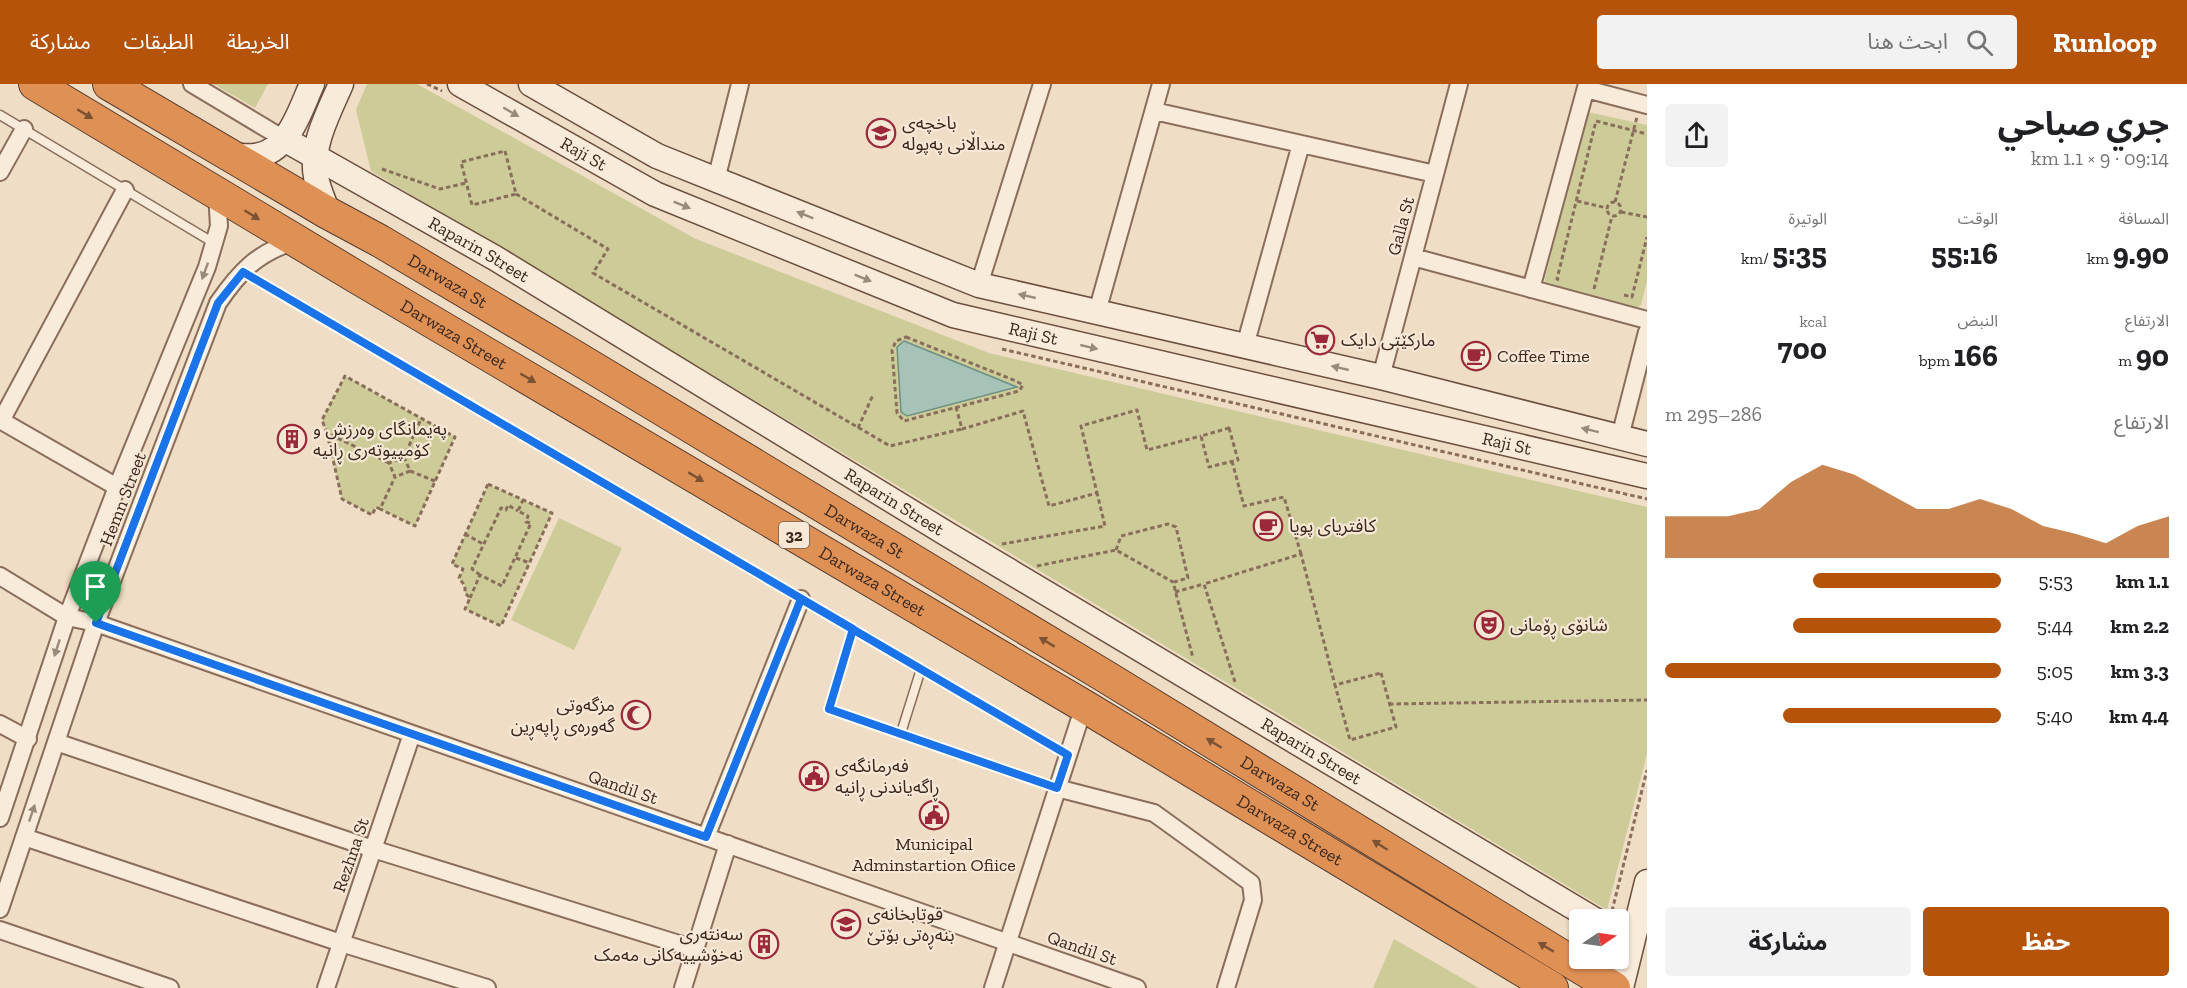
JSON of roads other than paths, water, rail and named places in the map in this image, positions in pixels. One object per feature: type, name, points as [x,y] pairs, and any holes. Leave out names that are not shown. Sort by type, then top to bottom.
[{"type":"highway","name":"Darwaza Street","points":[[35,84],[295,241],[1084,706],[1519,979],[1552,988]]},
{"type":"highway","name":"Darwaza St","points":[[109,84],[328,213],[380,241],[1113,681],[1614,988]]},
{"type":"highway","points":[[744,506],[764,472]]},
{"type":"street","name":"Raparin Street","points":[[192,84],[284,139],[495,258],[947,534],[1577,909]]},
{"type":"street","points":[[231,155],[255,156],[266,153],[284,139],[312,84]]},
{"type":"street","points":[[328,213],[316,177],[315,156],[325,123],[341,84]]},
{"type":"street","name":"Raji St","points":[[460,84],[655,194],[953,315],[1647,476]]},
{"type":"street","name":"Raji St","points":[[531,84],[657,156],[979,285],[1380,377],[1647,444]]},
{"type":"street","points":[[716,180],[740,84]]},
{"type":"street","points":[[979,285],[1042,84]]},
{"type":"street","points":[[1097,312],[1161,84]]},
{"type":"street","name":"Galla St","points":[[1380,377],[1458,84]]},
{"type":"street","points":[[1531,289],[1586,86],[1644,104]]},
{"type":"street","points":[[301,109],[310,122],[325,123]]},
{"type":"street","points":[[1154,111],[1435,174]]},
{"type":"street","points":[[0,172],[24,129]]},
{"type":"street","points":[[1245,346],[1301,144]]},
{"type":"street","points":[[655,194],[671,161]]},
{"type":"street","points":[[117,487],[1,421],[125,190]]},
{"type":"street","name":"Hemn Street","points":[[0,818],[67,616],[117,487],[192,306],[215,243],[219,226],[217,194]]},
{"type":"street","name":"Hemn Street","points":[[0,909],[96,623],[218,303],[243,272],[263,253],[295,241]]},
{"type":"street","points":[[1413,257],[1647,320]]},
{"type":"street","points":[[1620,437],[1647,332]]},
{"type":"street","points":[[0,576],[67,616]]},
{"type":"street","points":[[706,837],[801,599]]},
{"type":"street","name":"Qandil St","points":[[67,616],[96,623],[1137,988]]},
{"type":"street","points":[[993,988],[1084,706]]},
{"type":"street","points":[[0,724],[28,739]]},
{"type":"street","name":"Rezhna St","points":[[326,988],[412,734]]},
{"type":"street","points":[[56,742],[373,849],[695,950]]},
{"type":"street","points":[[1057,788],[1154,813],[1251,883],[1253,900],[1226,988]]},
{"type":"street","points":[[24,837],[341,943],[487,988]]},
{"type":"street","points":[[682,988],[728,844]]},
{"type":"street","points":[[1621,988],[1647,882]]},
{"type":"street","points":[[0,930],[170,988]]},
{"type":"lane","points":[[0,115],[215,243]]},
{"type":"lane","points":[[243,272],[1068,755]]},
{"type":"lane","points":[[853,629],[829,709],[1057,788]]},
{"type":"lane","points":[[901,733],[921,669]]},
{"type":"place","name":"باخچەی منداڵانی پەپولە","points":[[881,133]]},
{"type":"place","name":"مارکێتی دایک","points":[[1320,340]]},
{"type":"place","name":"Coffee Time","points":[[1476,356]]},
{"type":"place","name":"پەیمانگای وەرزش و کۆمپیوتەری ڕانیە","points":[[292,439]]},
{"type":"place","name":"کافتریای پویا","points":[[1268,526]]},
{"type":"place","name":"شانۆی ڕۆمانی","points":[[1489,625]]},
{"type":"place","name":"مزگەوتی گەورەی ڕاپەڕین","points":[[636,715]]},
{"type":"place","name":"فەرمانگەی ڕاگەیاندنی ڕانیە","points":[[814,776]]},
{"type":"place","name":"Municipal Adminstartion Ofiice","points":[[934,815]]},
{"type":"place","name":"قوتابخانەی بنەڕەتی بۆتێ","points":[[846,924]]},
{"type":"place","name":"سەنتەری نەخۆشییەکانی مەمک","points":[[764,944]]}]
